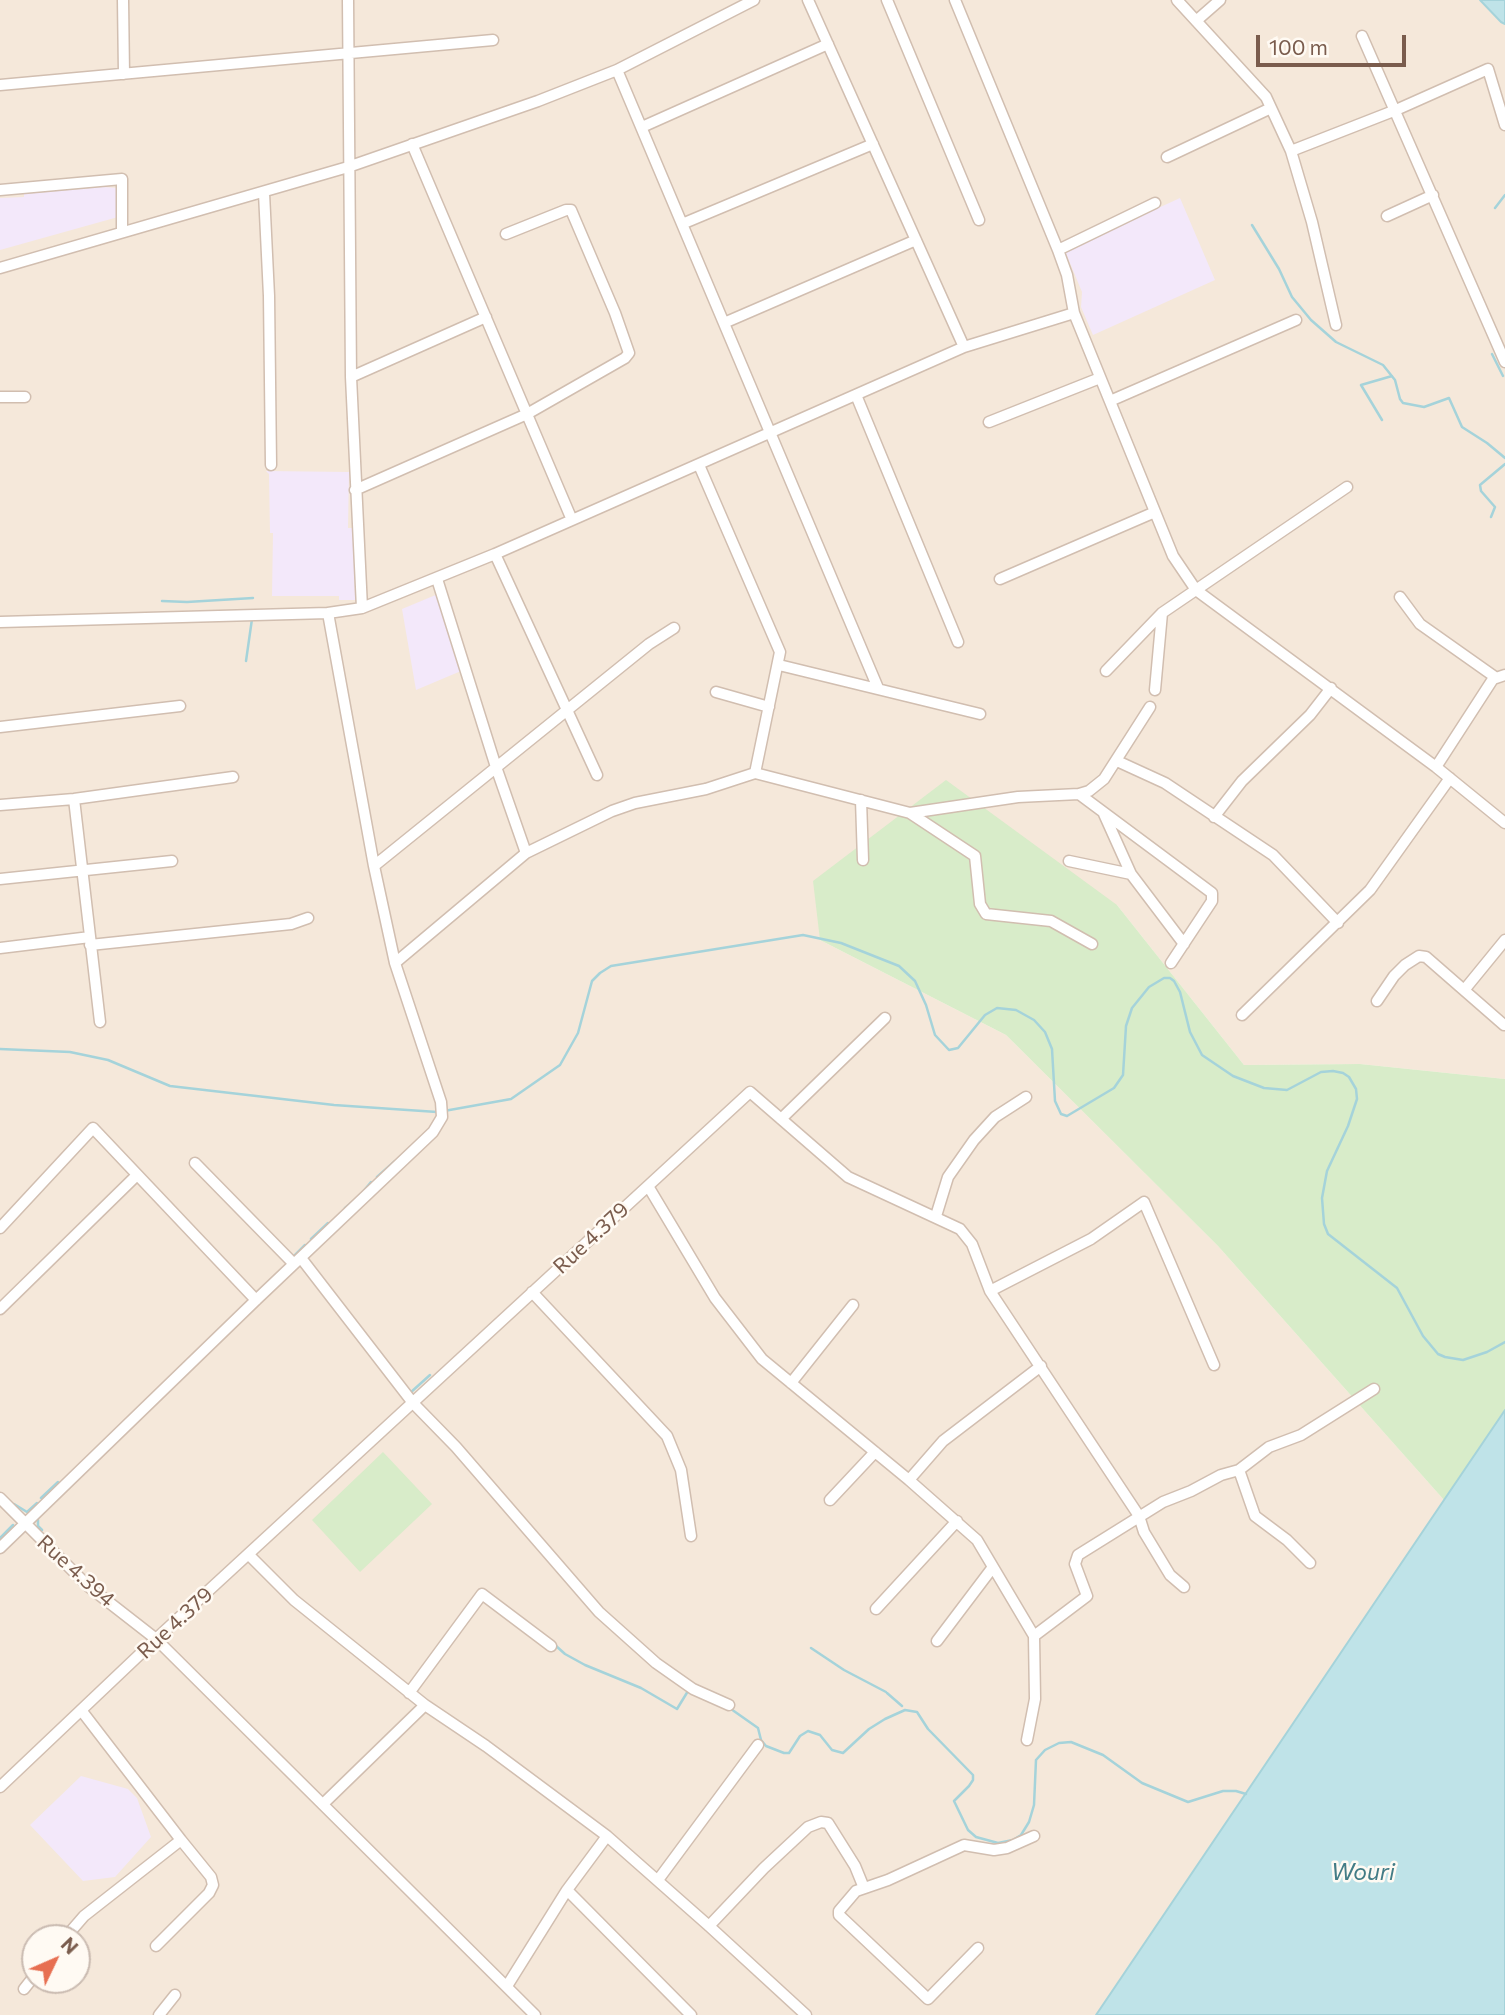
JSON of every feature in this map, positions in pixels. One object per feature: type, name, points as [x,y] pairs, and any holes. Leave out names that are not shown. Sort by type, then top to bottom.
[{"type":"street","points":[[123,0],[124,74]]},
{"type":"street","points":[[348,0],[351,377],[362,608]]},
{"type":"street","points":[[0,268],[348,167],[538,101],[617,70],[754,0]]},
{"type":"street","points":[[808,0],[964,346]]},
{"type":"street","points":[[887,0],[979,220]]},
{"type":"street","points":[[955,0],[1058,250],[1067,275],[1074,313],[1172,556],[1196,590],[1436,767],[1505,823]]},
{"type":"street","points":[[1177,0],[1266,97],[1291,151],[1312,222],[1336,325]]},
{"type":"street","points":[[1196,21],[1220,0]]},
{"type":"street","points":[[1363,36],[1505,362]]},
{"type":"street","points":[[0,85],[493,40]]},
{"type":"street","points":[[642,127],[828,44]]},
{"type":"street","points":[[1291,151],[1396,110],[1488,69],[1505,125]]},
{"type":"street","points":[[617,70],[878,688]]},
{"type":"street","points":[[1167,157],[1271,108]]},
{"type":"street","points":[[412,144],[572,520]]},
{"type":"street","points":[[682,224],[873,144]]},
{"type":"street","points":[[0,190],[122,179],[122,232]]},
{"type":"street","points":[[264,193],[269,296],[271,465]]},
{"type":"street","points":[[1387,216],[1433,195]]},
{"type":"street","points":[[1058,250],[1155,203]]},
{"type":"street","points":[[355,489],[527,414],[625,358],[629,353],[624,335],[571,210],[566,209],[506,234]]},
{"type":"street","points":[[724,323],[916,240]]},
{"type":"street","points":[[0,622],[328,613],[362,608],[495,554],[964,346],[1074,313]]},
{"type":"street","points":[[351,377],[486,317]]},
{"type":"street","points":[[1110,401],[1296,320]]},
{"type":"street","points":[[989,422],[1100,378]]},
{"type":"street","points":[[856,395],[958,642]]},
{"type":"street","points":[[0,397],[25,397]]},
{"type":"street","points":[[699,465],[780,652],[754,773]]},
{"type":"street","points":[[1106,671],[1162,613],[1347,487]]},
{"type":"street","points":[[1000,579],[1155,512]]},
{"type":"street","points":[[495,554],[597,775]]},
{"type":"street","points":[[437,579],[526,853]]},
{"type":"street","points":[[1400,597],[1420,624],[1500,676],[1436,767]]},
{"type":"street","points":[[0,1548],[433,1132],[442,1117],[441,1101],[394,963],[328,613]]},
{"type":"street","points":[[1155,690],[1162,613]]},
{"type":"street","points":[[374,866],[649,644],[674,628]]},
{"type":"street","points":[[779,665],[979,714]]},
{"type":"street","points":[[1214,817],[1242,781],[1310,715],[1331,688]]},
{"type":"street","points":[[716,692],[769,707]]},
{"type":"street","points":[[0,727],[180,706]]},
{"type":"street","points":[[909,813],[1018,797],[1089,792],[1104,779],[1117,761],[1150,707]]},
{"type":"street","points":[[1117,761],[1165,783],[1273,855],[1338,923]]},
{"type":"street","points":[[394,963],[526,853],[612,811],[635,803],[706,789],[754,773],[909,813],[975,856],[980,904],[986,914],[1051,921],[1092,944]]},
{"type":"street","points":[[0,805],[74,799],[233,776]]},
{"type":"street","points":[[1242,1014],[1370,890],[1450,778]]},
{"type":"street","points":[[1079,793],[1212,893],[1212,901],[1171,963]]},
{"type":"street","points":[[74,799],[100,1022]]},
{"type":"street","points":[[861,800],[863,860]]},
{"type":"street","points":[[1104,814],[1131,874],[1184,944]]},
{"type":"street","points":[[0,878],[172,861]]},
{"type":"street","points":[[1069,861],[1131,874]]},
{"type":"street","points":[[0,948],[291,924],[308,918]]},
{"type":"street","points":[[1465,989],[1505,940]]},
{"type":"street","points":[[1377,1001],[1405,965],[1419,956],[1426,957],[1504,1025]]},
{"type":"street","points":[[781,1119],[885,1018]]},
{"type":"street","name":"Rue 4.379","points":[[0,1787],[156,1639],[750,1092],[848,1177],[960,1228],[972,1244],[990,1291],[1139,1516],[1144,1532],[1170,1574],[1184,1587]]},
{"type":"street","points":[[936,1216],[948,1177],[974,1140],[995,1117],[1026,1097]]},
{"type":"street","points":[[0,1228],[93,1128],[256,1300]]},
{"type":"street","points":[[195,1163],[297,1261],[413,1403],[456,1447],[599,1612],[656,1663],[693,1689],[729,1705]]},
{"type":"street","points":[[0,1309],[136,1175]]},
{"type":"street","points":[[648,1186],[715,1298],[762,1359],[909,1480],[977,1540],[1034,1636],[1035,1699],[1027,1740]]},
{"type":"street","points":[[990,1291],[1091,1239],[1144,1202],[1214,1364]]},
{"type":"street","points":[[532,1292],[667,1436],[681,1470],[691,1536]]},
{"type":"street","points":[[791,1382],[853,1305]]},
{"type":"street","points":[[909,1480],[943,1441],[1041,1366]]},
{"type":"street","points":[[1034,1636],[1087,1596],[1075,1564],[1078,1555],[1139,1516],[1221,1475],[1239,1470],[1269,1447],[1301,1435],[1374,1389]]},
{"type":"street","points":[[830,1500],[875,1452]]},
{"type":"street","points":[[1239,1470],[1255,1516],[1287,1540],[1310,1563]]},
{"type":"street","name":"Rue 4.394","points":[[0,1498],[88,1586],[156,1639],[535,2015]]},
{"type":"street","points":[[876,1609],[957,1521]]},
{"type":"street","points":[[248,1555],[294,1600],[425,1705],[486,1746],[607,1836],[806,2015]]},
{"type":"street","points":[[937,1641],[993,1567]]},
{"type":"street","points":[[410,1693],[482,1594],[551,1646]]},
{"type":"street","points":[[323,1804],[425,1705]]},
{"type":"street","points":[[81,1710],[211,1877],[213,1885],[209,1893],[156,1946]]},
{"type":"street","points":[[658,1880],[758,1745]]},
{"type":"street","points":[[709,1926],[808,1826],[821,1822],[828,1823],[855,1866],[864,1888]]},
{"type":"street","points":[[507,1986],[567,1890],[607,1836]]},
{"type":"street","points":[[978,1948],[928,1998],[839,1915],[840,1906],[856,1891],[888,1880],[964,1845],[994,1850],[1007,1848],[1034,1836]]},
{"type":"street","points":[[77,1924],[181,1840]]},
{"type":"street","points":[[567,1890],[691,2015]]},
{"type":"street","points":[[159,2015],[175,1995]]},
{"type":"shaded area","points":[[0,0],[1480,0],[1505,24],[1505,1079],[1360,1064],[1244,1065],[1117,905],[820,940],[1006,1035],[1218,1246],[1444,1500],[1096,2015],[0,2015]]},
{"type":"shaded area","points":[[103,187],[117,188],[118,217],[0,250],[0,198]]},
{"type":"shaded area","points":[[1180,198],[1215,280],[1093,335],[1081,307],[1082,292],[1065,251]]},
{"type":"shaded area","points":[[266,471],[349,472],[348,528],[353,528],[355,600],[339,600],[339,596],[272,596],[273,533],[270,533],[269,474]]},
{"type":"shaded area","points":[[438,594],[461,671],[416,690],[402,609]]},
{"type":"shaded area","points":[[81,1776],[128,1789],[137,1798],[151,1837],[115,1877],[83,1881],[30,1825]]},
{"type":"green space","points":[[946,780],[1117,905],[1244,1065],[1360,1064],[1505,1079],[1505,1410],[1444,1500],[1218,1246],[1006,1035],[820,940],[813,881]]},
{"type":"green space","points":[[383,1452],[432,1504],[360,1572],[312,1520]]},
{"type":"water","points":[[1480,0],[1505,0],[1505,24],[1501,22]]},
{"type":"water","name":"Wouri","points":[[1505,1410],[1505,2015],[1096,2015],[1444,1500]]},
{"type":"waterway","points":[[1495,208],[1505,195]]},
{"type":"waterway","points":[[1252,225],[1279,269],[1292,297],[1311,320],[1336,342],[1383,365],[1395,380],[1403,403],[1424,407],[1449,398],[1462,427],[1505,458]]},
{"type":"waterway","points":[[1492,354],[1503,376]]},
{"type":"waterway","points":[[1382,420],[1361,385],[1392,376]]},
{"type":"waterway","points":[[1491,517],[1495,507],[1481,491],[1480,485],[1505,464]]},
{"type":"waterway","points":[[162,601],[253,598]]},
{"type":"waterway","points":[[246,661],[252,619]]},
{"type":"waterway","points":[[444,1111],[511,1099],[560,1065],[578,1033],[592,981],[611,966],[803,935],[841,943],[899,966],[915,981],[935,1035],[949,1050],[958,1048],[985,1015],[997,1008],[1016,1010],[1034,1020],[1045,1032],[1052,1049],[1055,1101],[1061,1114],[1067,1116],[1114,1088],[1123,1075],[1126,1026],[1132,1008],[1149,987],[1164,978],[1170,978],[1180,992],[1190,1032],[1202,1055],[1233,1076],[1264,1088],[1287,1090],[1321,1072],[1333,1071],[1349,1077],[1356,1089],[1357,1099],[1327,1171],[1322,1198],[1324,1224],[1328,1234],[1397,1288],[1423,1336],[1438,1354],[1463,1360],[1487,1352],[1505,1342]]},
{"type":"waterway","points":[[0,1049],[70,1052],[108,1060],[170,1086],[334,1105],[437,1112]]},
{"type":"waterway","points":[[377,1177],[395,1161]]},
{"type":"waterway","points":[[362,1193],[371,1182]]},
{"type":"waterway","points":[[345,1208],[356,1199]]},
{"type":"waterway","points":[[311,1239],[328,1223]]},
{"type":"waterway","points":[[294,1256],[305,1245]]},
{"type":"waterway","points":[[410,1393],[430,1375]]},
{"type":"waterway","points":[[41,1498],[58,1482]]},
{"type":"waterway","points":[[14,1504],[27,1512],[37,1503]]},
{"type":"waterway","points":[[38,1520],[38,1526],[42,1530]]},
{"type":"waterway","points":[[0,1538],[13,1525]]},
{"type":"waterway","points":[[555,1645],[585,1665],[641,1688],[677,1709],[688,1691]]},
{"type":"waterway","points":[[811,1648],[844,1670],[886,1692]]},
{"type":"waterway","points":[[887,1693],[902,1706]]},
{"type":"waterway","points":[[731,1709],[758,1728],[761,1740],[766,1746],[784,1753],[789,1753],[800,1736],[808,1731],[820,1735],[832,1750],[843,1753],[869,1729],[885,1719],[905,1710],[917,1712],[928,1729],[973,1775],[969,1786],[954,1801],[968,1830],[976,1837],[998,1843],[1021,1835],[1029,1822],[1034,1805],[1036,1760],[1045,1750],[1059,1743],[1071,1742],[1103,1755],[1142,1783],[1188,1802],[1223,1791],[1246,1794]]}]
